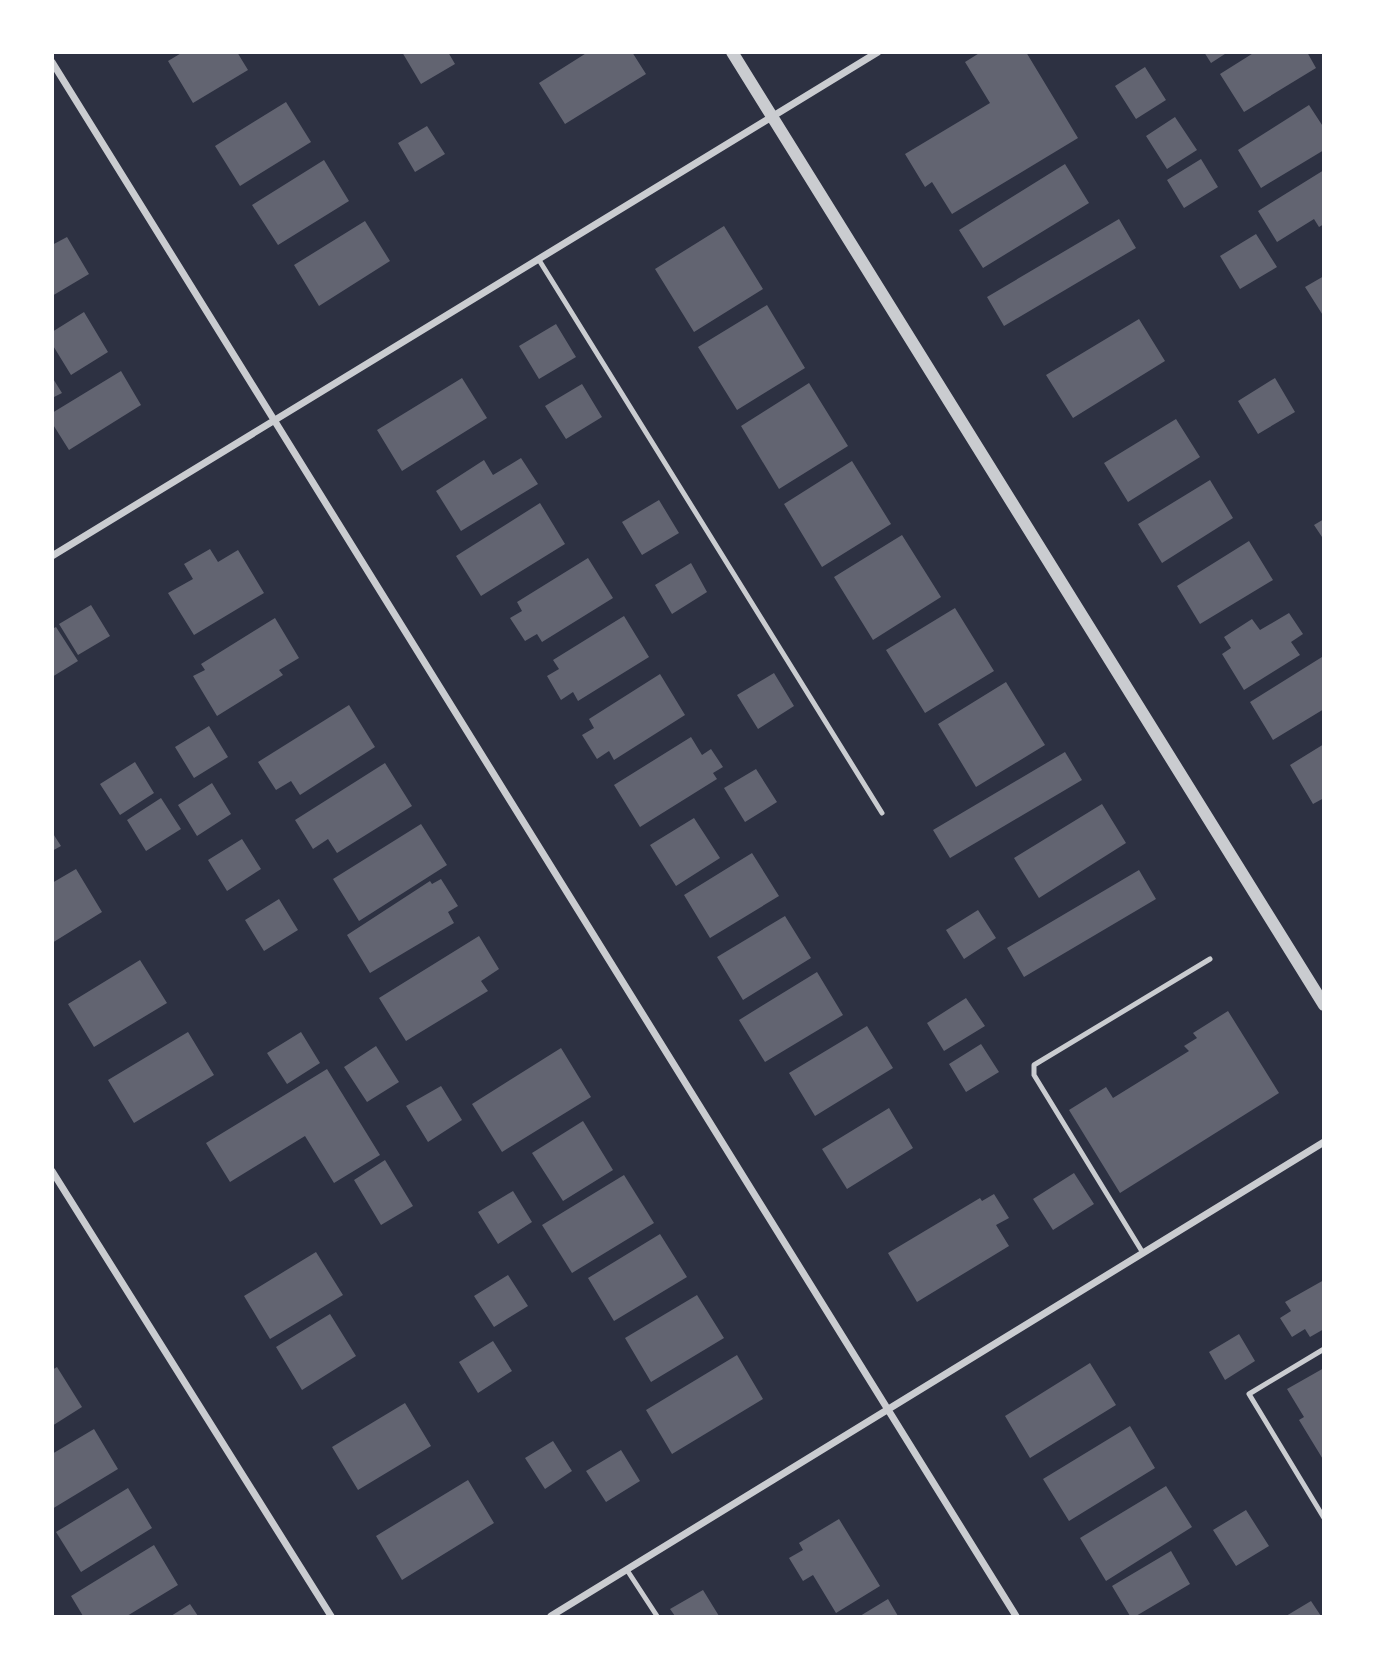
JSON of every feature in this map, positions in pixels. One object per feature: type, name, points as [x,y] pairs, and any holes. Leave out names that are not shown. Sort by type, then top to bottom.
[{"type":"street","points":[[732,52],[1324,1005]]},
{"type":"street","points":[[52,556],[878,52]]},
{"type":"street","points":[[52,62],[1016,1616]]},
{"type":"street","points":[[551,1616],[1324,1142]]},
{"type":"street","points":[[52,1171],[331,1616]]},
{"type":"lane","points":[[539,260],[882,813]]},
{"type":"lane","points":[[1143,1253],[1034,1075],[1034,1065],[1210,959]]},
{"type":"lane","points":[[1324,1349],[1249,1394],[1324,1518]]},
{"type":"lane","points":[[627,1570],[657,1616]]},
{"type":"building","points":[[183,52],[237,52],[248,70],[193,103],[168,61]]},
{"type":"building","points":[[402,52],[448,52],[455,64],[421,84]]},
{"type":"building","points":[[588,52],[632,52],[646,74],[565,124],[539,83]]},
{"type":"building","points":[[981,52],[1026,52],[1078,138],[952,214],[932,182],[925,187],[905,154],[990,103],[965,62]]},
{"type":"building","points":[[1204,52],[1228,52],[1211,63]]},
{"type":"building","points":[[1255,52],[1307,52],[1316,68],[1244,112],[1220,74]]},
{"type":"building","points":[[1145,67],[1166,100],[1136,119],[1115,86]]},
{"type":"building","points":[[286,102],[311,142],[240,186],[215,146]]},
{"type":"building","points":[[1309,105],[1324,128],[1324,150],[1261,188],[1238,150]]},
{"type":"building","points":[[1175,117],[1197,150],[1167,169],[1146,136]]},
{"type":"building","points":[[427,126],[445,154],[415,172],[398,143]]},
{"type":"building","points":[[1201,159],[1218,187],[1184,208],[1167,180]]},
{"type":"building","points":[[324,160],[349,201],[278,245],[252,205]]},
{"type":"building","points":[[1065,164],[1089,203],[983,268],[959,230]]},
{"type":"building","points":[[1324,170],[1324,224],[1319,227],[1314,219],[1277,242],[1258,211]]},
{"type":"building","points":[[1119,219],[1136,248],[1004,326],[987,297]]},
{"type":"building","points":[[365,221],[390,261],[319,306],[294,265]]},
{"type":"building","points":[[724,226],[763,289],[694,332],[655,269]]},
{"type":"building","points":[[1256,234],[1277,267],[1240,289],[1220,256]]},
{"type":"building","points":[[67,237],[89,274],[52,296],[52,245]]},
{"type":"building","points":[[1324,276],[1324,317],[1305,287]]},
{"type":"building","points":[[767,305],[805,368],[737,410],[698,347]]},
{"type":"building","points":[[84,312],[108,352],[71,375],[52,344],[52,332]]},
{"type":"building","points":[[1139,319],[1165,361],[1073,418],[1046,375]]},
{"type":"building","points":[[556,324],[576,357],[539,379],[519,346]]},
{"type":"building","points":[[121,371],[141,405],[69,450],[52,423],[52,413]]},
{"type":"building","points":[[52,377],[62,393],[52,398]]},
{"type":"building","points":[[462,378],[487,418],[402,471],[377,430]]},
{"type":"building","points":[[1275,378],[1295,412],[1258,434],[1238,401]]},
{"type":"building","points":[[809,383],[848,446],[779,489],[741,426]]},
{"type":"building","points":[[582,384],[602,417],[566,439],[545,406]]},
{"type":"building","points":[[1176,419],[1200,457],[1128,502],[1104,463]]},
{"type":"building","points":[[521,458],[538,484],[461,531],[436,491],[484,460],[493,475]]},
{"type":"building","points":[[852,461],[891,524],[822,567],[784,504]]},
{"type":"building","points":[[1210,480],[1233,518],[1162,563],[1138,524]]},
{"type":"building","points":[[659,500],[679,533],[642,555],[622,522]]},
{"type":"building","points":[[540,503],[565,544],[481,596],[456,556]]},
{"type":"building","points":[[1324,519],[1324,540],[1314,525]]},
{"type":"building","points":[[902,535],[941,597],[873,640],[834,577]]},
{"type":"building","points":[[1249,541],[1273,580],[1200,624],[1177,586]]},
{"type":"building","points":[[210,549],[218,562],[238,550],[264,593],[194,635],[168,593],[193,579],[184,564]]},
{"type":"building","points":[[588,558],[613,598],[542,642],[537,634],[525,641],[510,618],[522,611],[517,602]]},
{"type":"building","points":[[691,563],[707,592],[672,614],[655,585]]},
{"type":"building","points":[[91,605],[110,636],[78,655],[59,624]]},
{"type":"building","points":[[955,608],[994,671],[925,713],[886,650]]},
{"type":"building","points":[[1289,613],[1303,634],[1291,642],[1300,655],[1244,690],[1222,654],[1231,648],[1224,637],[1252,619],[1260,630]]},
{"type":"building","points":[[624,616],[649,657],[578,701],[573,692],[561,700],[547,676],[559,669],[553,660]]},
{"type":"building","points":[[275,618],[299,658],[279,670],[283,675],[217,716],[193,676],[205,670],[201,664]]},
{"type":"building","points":[[56,627],[78,661],[52,677],[52,629]]},
{"type":"building","points":[[1322,657],[1324,709],[1273,740],[1250,702]]},
{"type":"building","points":[[774,673],[794,706],[758,729],[737,695]]},
{"type":"building","points":[[660,674],[685,715],[614,760],[609,751],[597,759],[582,735],[594,728],[589,719]]},
{"type":"building","points":[[1006,682],[1045,745],[976,787],[938,724]]},
{"type":"building","points":[[349,705],[375,747],[300,795],[291,781],[276,790],[258,762]]},
{"type":"building","points":[[209,726],[228,757],[194,778],[175,747]]},
{"type":"building","points":[[691,737],[702,755],[711,749],[723,767],[713,773],[717,779],[640,827],[614,785]]},
{"type":"building","points":[[1324,744],[1324,798],[1313,804],[1290,765]]},
{"type":"building","points":[[1065,752],[1082,780],[950,858],[933,830]]},
{"type":"building","points":[[135,762],[154,793],[120,815],[100,784]]},
{"type":"building","points":[[385,763],[412,806],[337,853],[328,839],[313,849],[295,820]]},
{"type":"building","points":[[756,769],[777,802],[745,822],[724,788]]},
{"type":"building","points":[[212,783],[231,814],[197,836],[178,805]]},
{"type":"building","points":[[161,798],[181,829],[146,851],[127,820]]},
{"type":"building","points":[[1102,804],[1126,843],[1039,898],[1014,858]]},
{"type":"building","points":[[694,818],[720,858],[676,886],[650,845]]},
{"type":"building","points":[[421,824],[447,865],[359,921],[333,879]]},
{"type":"building","points":[[52,832],[61,846],[52,851]]},
{"type":"building","points":[[242,839],[261,869],[227,891],[208,860]]},
{"type":"building","points":[[752,853],[779,896],[710,938],[684,895]]},
{"type":"building","points":[[76,869],[102,912],[52,943],[52,883]]},
{"type":"building","points":[[1139,870],[1156,899],[1024,977],[1007,948]]},
{"type":"building","points":[[441,879],[458,906],[448,912],[454,923],[370,973],[347,935],[430,881],[432,884]]},
{"type":"building","points":[[279,899],[298,930],[264,951],[245,920]]},
{"type":"building","points":[[978,910],[996,938],[964,959],[946,930]]},
{"type":"building","points":[[785,916],[811,958],[743,1000],[717,957]]},
{"type":"building","points":[[479,936],[499,969],[481,981],[488,991],[406,1041],[379,998]]},
{"type":"building","points":[[140,960],[167,1003],[94,1047],[68,1004]]},
{"type":"building","points":[[817,972],[843,1015],[765,1062],[739,1020]]},
{"type":"building","points":[[966,998],[985,1026],[944,1051],[927,1023]]},
{"type":"building","points":[[1228,1011],[1279,1093],[1120,1193],[1069,1110],[1106,1087],[1113,1098],[1189,1051],[1184,1046],[1197,1038],[1193,1033]]},
{"type":"building","points":[[867,1026],[893,1068],[815,1116],[789,1073]]},
{"type":"building","points":[[188,1032],[214,1075],[134,1123],[108,1080]]},
{"type":"building","points":[[301,1032],[320,1063],[287,1084],[267,1053]]},
{"type":"building","points":[[981,1044],[999,1072],[966,1092],[949,1064]]},
{"type":"building","points":[[376,1046],[399,1082],[367,1102],[344,1067]]},
{"type":"building","points":[[561,1048],[591,1097],[502,1152],[472,1104]]},
{"type":"building","points":[[327,1069],[380,1155],[334,1183],[305,1136],[230,1182],[206,1143]]},
{"type":"building","points":[[441,1086],[462,1120],[428,1142],[406,1106]]},
{"type":"building","points":[[889,1108],[913,1148],[847,1189],[822,1149]]},
{"type":"building","points":[[583,1121],[613,1170],[563,1201],[532,1153]]},
{"type":"building","points":[[385,1160],[413,1206],[381,1225],[354,1180]]},
{"type":"building","points":[[1074,1173],[1094,1204],[1053,1230],[1033,1199]]},
{"type":"building","points":[[624,1175],[654,1223],[572,1273],[542,1225]]},
{"type":"building","points":[[513,1191],[532,1222],[498,1244],[478,1212]]},
{"type":"building","points":[[994,1194],[1009,1218],[996,1225],[1009,1246],[917,1302],[888,1253],[980,1198],[982,1201]]},
{"type":"building","points":[[660,1234],[687,1277],[614,1321],[588,1278]]},
{"type":"building","points":[[316,1252],[343,1295],[270,1339],[244,1296]]},
{"type":"building","points":[[508,1275],[528,1306],[494,1327],[474,1296]]},
{"type":"building","points":[[1324,1280],[1324,1329],[1310,1337],[1305,1329],[1292,1337],[1280,1318],[1291,1311],[1285,1302]]},
{"type":"building","points":[[697,1295],[724,1338],[651,1382],[625,1338]]},
{"type":"building","points":[[330,1314],[356,1356],[302,1390],[276,1347]]},
{"type":"building","points":[[1239,1334],[1255,1361],[1225,1380],[1209,1352]]},
{"type":"building","points":[[493,1341],[512,1371],[478,1393],[459,1362]]},
{"type":"building","points":[[737,1355],[763,1399],[672,1454],[646,1410]]},
{"type":"building","points":[[1090,1363],[1116,1405],[1030,1458],[1005,1416]]},
{"type":"building","points":[[57,1367],[82,1407],[52,1426],[52,1370]]},
{"type":"building","points":[[1324,1368],[1324,1461],[1299,1420],[1304,1417],[1287,1389]]},
{"type":"building","points":[[405,1403],[431,1446],[358,1490],[332,1447]]},
{"type":"building","points":[[1130,1426],[1155,1468],[1069,1521],[1043,1479]]},
{"type":"building","points":[[94,1429],[118,1469],[52,1509],[52,1454]]},
{"type":"building","points":[[553,1441],[572,1471],[545,1489],[525,1458]]},
{"type":"building","points":[[621,1450],[640,1481],[606,1502],[586,1471]]},
{"type":"building","points":[[468,1480],[494,1523],[402,1580],[376,1536]]},
{"type":"building","points":[[1166,1486],[1192,1527],[1106,1581],[1080,1538]]},
{"type":"building","points":[[128,1488],[152,1528],[81,1572],[56,1532]]},
{"type":"building","points":[[1246,1510],[1269,1546],[1236,1566],[1213,1530]]},
{"type":"building","points":[[839,1519],[880,1586],[836,1613],[813,1575],[803,1581],[789,1558],[803,1550],[799,1543]]},
{"type":"building","points":[[154,1545],[178,1585],[127,1616],[83,1616],[71,1596]]},
{"type":"building","points":[[1171,1551],[1190,1584],[1136,1616],[1130,1616],[1112,1586]]},
{"type":"building","points":[[703,1590],[719,1616],[675,1616],[670,1609]]},
{"type":"building","points":[[888,1599],[898,1616],[860,1616]]},
{"type":"building","points":[[1311,1601],[1321,1616],[1286,1616]]},
{"type":"building","points":[[190,1604],[198,1616],[171,1616]]}]
